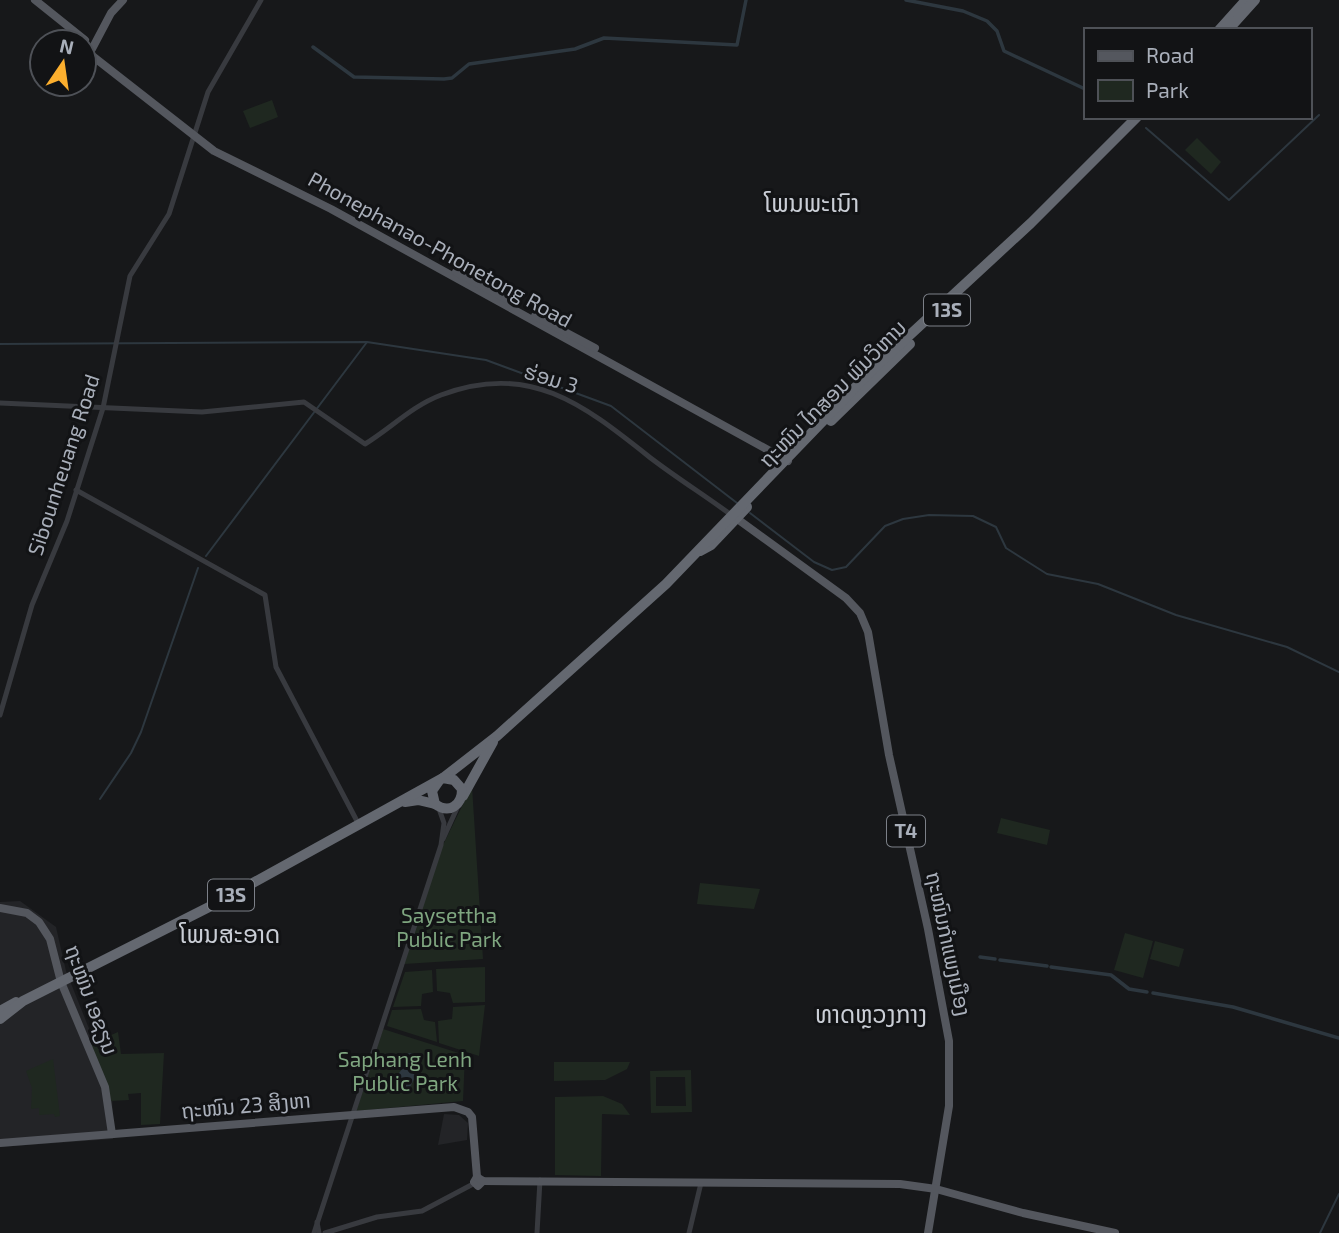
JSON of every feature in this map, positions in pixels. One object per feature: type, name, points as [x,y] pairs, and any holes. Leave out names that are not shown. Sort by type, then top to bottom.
[{"type":"highway","points":[[1221,28],[1246,0]]},
{"type":"highway","points":[[1230,28],[1255,0]]},
{"type":"highway","name":"ຖະໜົນ ໄກສອນ ພົມວິຫານ","points":[[698,552],[711,545],[789,458],[1135,119]]},
{"type":"highway","name":"ຖະໜົນ ໄກສອນ ພົມວິຫານ","points":[[789,458],[1143,119]]},
{"type":"highway","name":"ຖະໜົນ ໄກສອນ ພົມວິຫານ","points":[[0,1011],[441,780],[497,736],[738,515]]},
{"type":"highway","name":"ຖະໜົນ ໄກສອນ ພົມວິຫານ","points":[[460,801],[497,736]]},
{"type":"highway","points":[[437,805],[432,791],[441,780],[459,783],[460,801]]},
{"type":"highway","name":"ຖະໜົນ ໄກສອນ ພົມວິຫານ","points":[[0,1019],[61,980],[213,905],[399,802],[418,800],[437,805]]},
{"type":"highway","name":"13S","points":[[437,805],[450,809],[460,801]]},
{"type":"main road","points":[[29,0],[65,28]]},
{"type":"main road","points":[[35,0],[67,28]]},
{"type":"main road","points":[[101,25],[117,0]]},
{"type":"main road","points":[[98,29],[123,0]]},
{"type":"main road","name":"Phonephanao-Phonetong Road","points":[[98,54],[224,156],[331,209],[520,310],[789,458]]},
{"type":"main road","name":"ຖະໜົນກຳແພງເມືອງ","points":[[738,515],[752,530],[852,603],[868,632],[889,755],[949,1041],[950,1098],[928,1233]]},
{"type":"main road","points":[[728,528],[752,530]]},
{"type":"main road","name":"ຖະໜົນ ເອຊຽນ","points":[[0,908],[27,913],[39,922],[50,939],[61,980],[105,1087],[112,1134]]},
{"type":"main road","name":"ຖະໜົນ 23 ສິງຫາ","points":[[0,1143],[439,1107],[468,1112],[474,1126],[478,1180]]},
{"type":"main road","points":[[478,1180],[918,1186],[1115,1233]]},
{"type":"main road","points":[[918,1186],[933,1205]]},
{"type":"street","name":"Sibounheuang Road","points":[[0,715],[32,606],[76,490],[103,408],[133,267],[169,214],[208,92],[261,0]]},
{"type":"street","name":"ຮ່ອມ 3","points":[[103,408],[202,412],[304,402],[365,444],[406,414],[451,392],[502,383],[544,389],[582,405],[683,482],[738,515]]},
{"type":"street","points":[[0,404],[103,408]]},
{"type":"street","points":[[76,490],[265,595],[276,667],[358,823]]},
{"type":"street","points":[[314,1233],[315,1221],[440,845],[460,801]]},
{"type":"street","points":[[437,805],[444,823],[440,845]]},
{"type":"street","points":[[325,1233],[370,1219],[422,1211],[478,1180]]},
{"type":"street","points":[[537,1233],[540,1180]]},
{"type":"street","points":[[689,1233],[701,1183]]},
{"type":"shaded area","points":[[20,901],[56,927],[66,971],[112,1086],[113,1139],[0,1147],[0,902]]},
{"type":"shaded area","points":[[414,1054],[419,1070],[410,1087],[402,1088],[393,1081],[402,1069],[396,1057]]},
{"type":"shaded area","points":[[444,1114],[459,1115],[468,1123],[467,1140],[438,1145]]},
{"type":"green space","points":[[272,100],[278,117],[250,128],[243,111]]},
{"type":"green space","points":[[1197,138],[1221,162],[1211,174],[1185,150]]},
{"type":"green space","name":"Saysettha Public Park","points":[[472,786],[483,959],[404,964],[440,851]]},
{"type":"green space","points":[[1001,818],[1050,830],[1047,845],[997,833]]},
{"type":"green space","points":[[700,883],[760,889],[754,909],[697,904]]},
{"type":"green space","points":[[1125,933],[1153,941],[1143,978],[1114,970]]},
{"type":"green space","points":[[1155,941],[1184,949],[1179,967],[1150,959]]},
{"type":"green space","points":[[485,967],[485,1002],[453,1003],[450,993],[437,991],[436,969]]},
{"type":"green space","points":[[432,970],[433,992],[422,994],[421,1006],[393,1007],[405,972]]},
{"type":"green space","points":[[485,1005],[479,1056],[439,1043],[438,1021],[452,1019],[453,1007]]},
{"type":"green space","points":[[421,1009],[424,1020],[435,1022],[437,1042],[387,1026],[392,1010]]},
{"type":"green space","name":"Saphang Lenh Public Park","points":[[383,1029],[465,1055],[463,1101],[356,1111]]},
{"type":"green space","points":[[118,1032],[121,1054],[164,1053],[160,1124],[141,1125],[141,1093],[128,1094],[129,1100],[111,1101],[91,1044]]},
{"type":"green space","points":[[53,1059],[60,1116],[55,1117],[54,1114],[39,1115],[39,1108],[31,1109],[32,1088],[26,1071]]},
{"type":"green space","points":[[554,1062],[630,1062],[627,1069],[605,1080],[554,1081]]},
{"type":"green space","points":[[691,1070],[692,1112],[651,1113],[650,1071]],"holes":[[[656,1077],[685,1077],[686,1106],[656,1106]]]},
{"type":"green space","points":[[603,1096],[622,1104],[630,1115],[602,1114],[601,1176],[555,1175],[555,1097]]},
{"type":"waterway","points":[[313,47],[354,77],[444,79],[452,78],[469,64],[575,49],[604,38],[737,45],[746,0]]},
{"type":"waterway","points":[[906,0],[963,11],[987,21],[997,31],[1004,51],[1084,89]]},
{"type":"waterway","points":[[1146,128],[1229,200],[1319,115]]},
{"type":"waterway","points":[[0,344],[367,342],[486,360],[611,406],[737,503]]},
{"type":"waterway","points":[[206,556],[367,342]]},
{"type":"waterway","points":[[750,513],[814,562],[832,570],[846,567],[885,526],[903,519],[929,515],[973,516],[996,527],[1006,548],[1047,574],[1098,584],[1176,615],[1287,647],[1339,672]]},
{"type":"waterway","points":[[100,799],[131,753],[141,732],[198,568]]},
{"type":"waterway","points":[[980,957],[995,959]]},
{"type":"waterway","points":[[1000,960],[1047,966]]},
{"type":"waterway","points":[[1051,967],[1111,975],[1129,989],[1147,992]]},
{"type":"waterway","points":[[1153,993],[1233,1007],[1339,1038]]},
{"type":"waterway","points":[[1320,1233],[1339,1194]]},
{"type":"district","name":"ໂພນພະເນົາ","points":[[812,204]]},
{"type":"district","name":"ໂພນສະອາດ","points":[[230,935]]},
{"type":"district","name":"ທາດຫຼວງກາງ","points":[[871,1015]]}]
